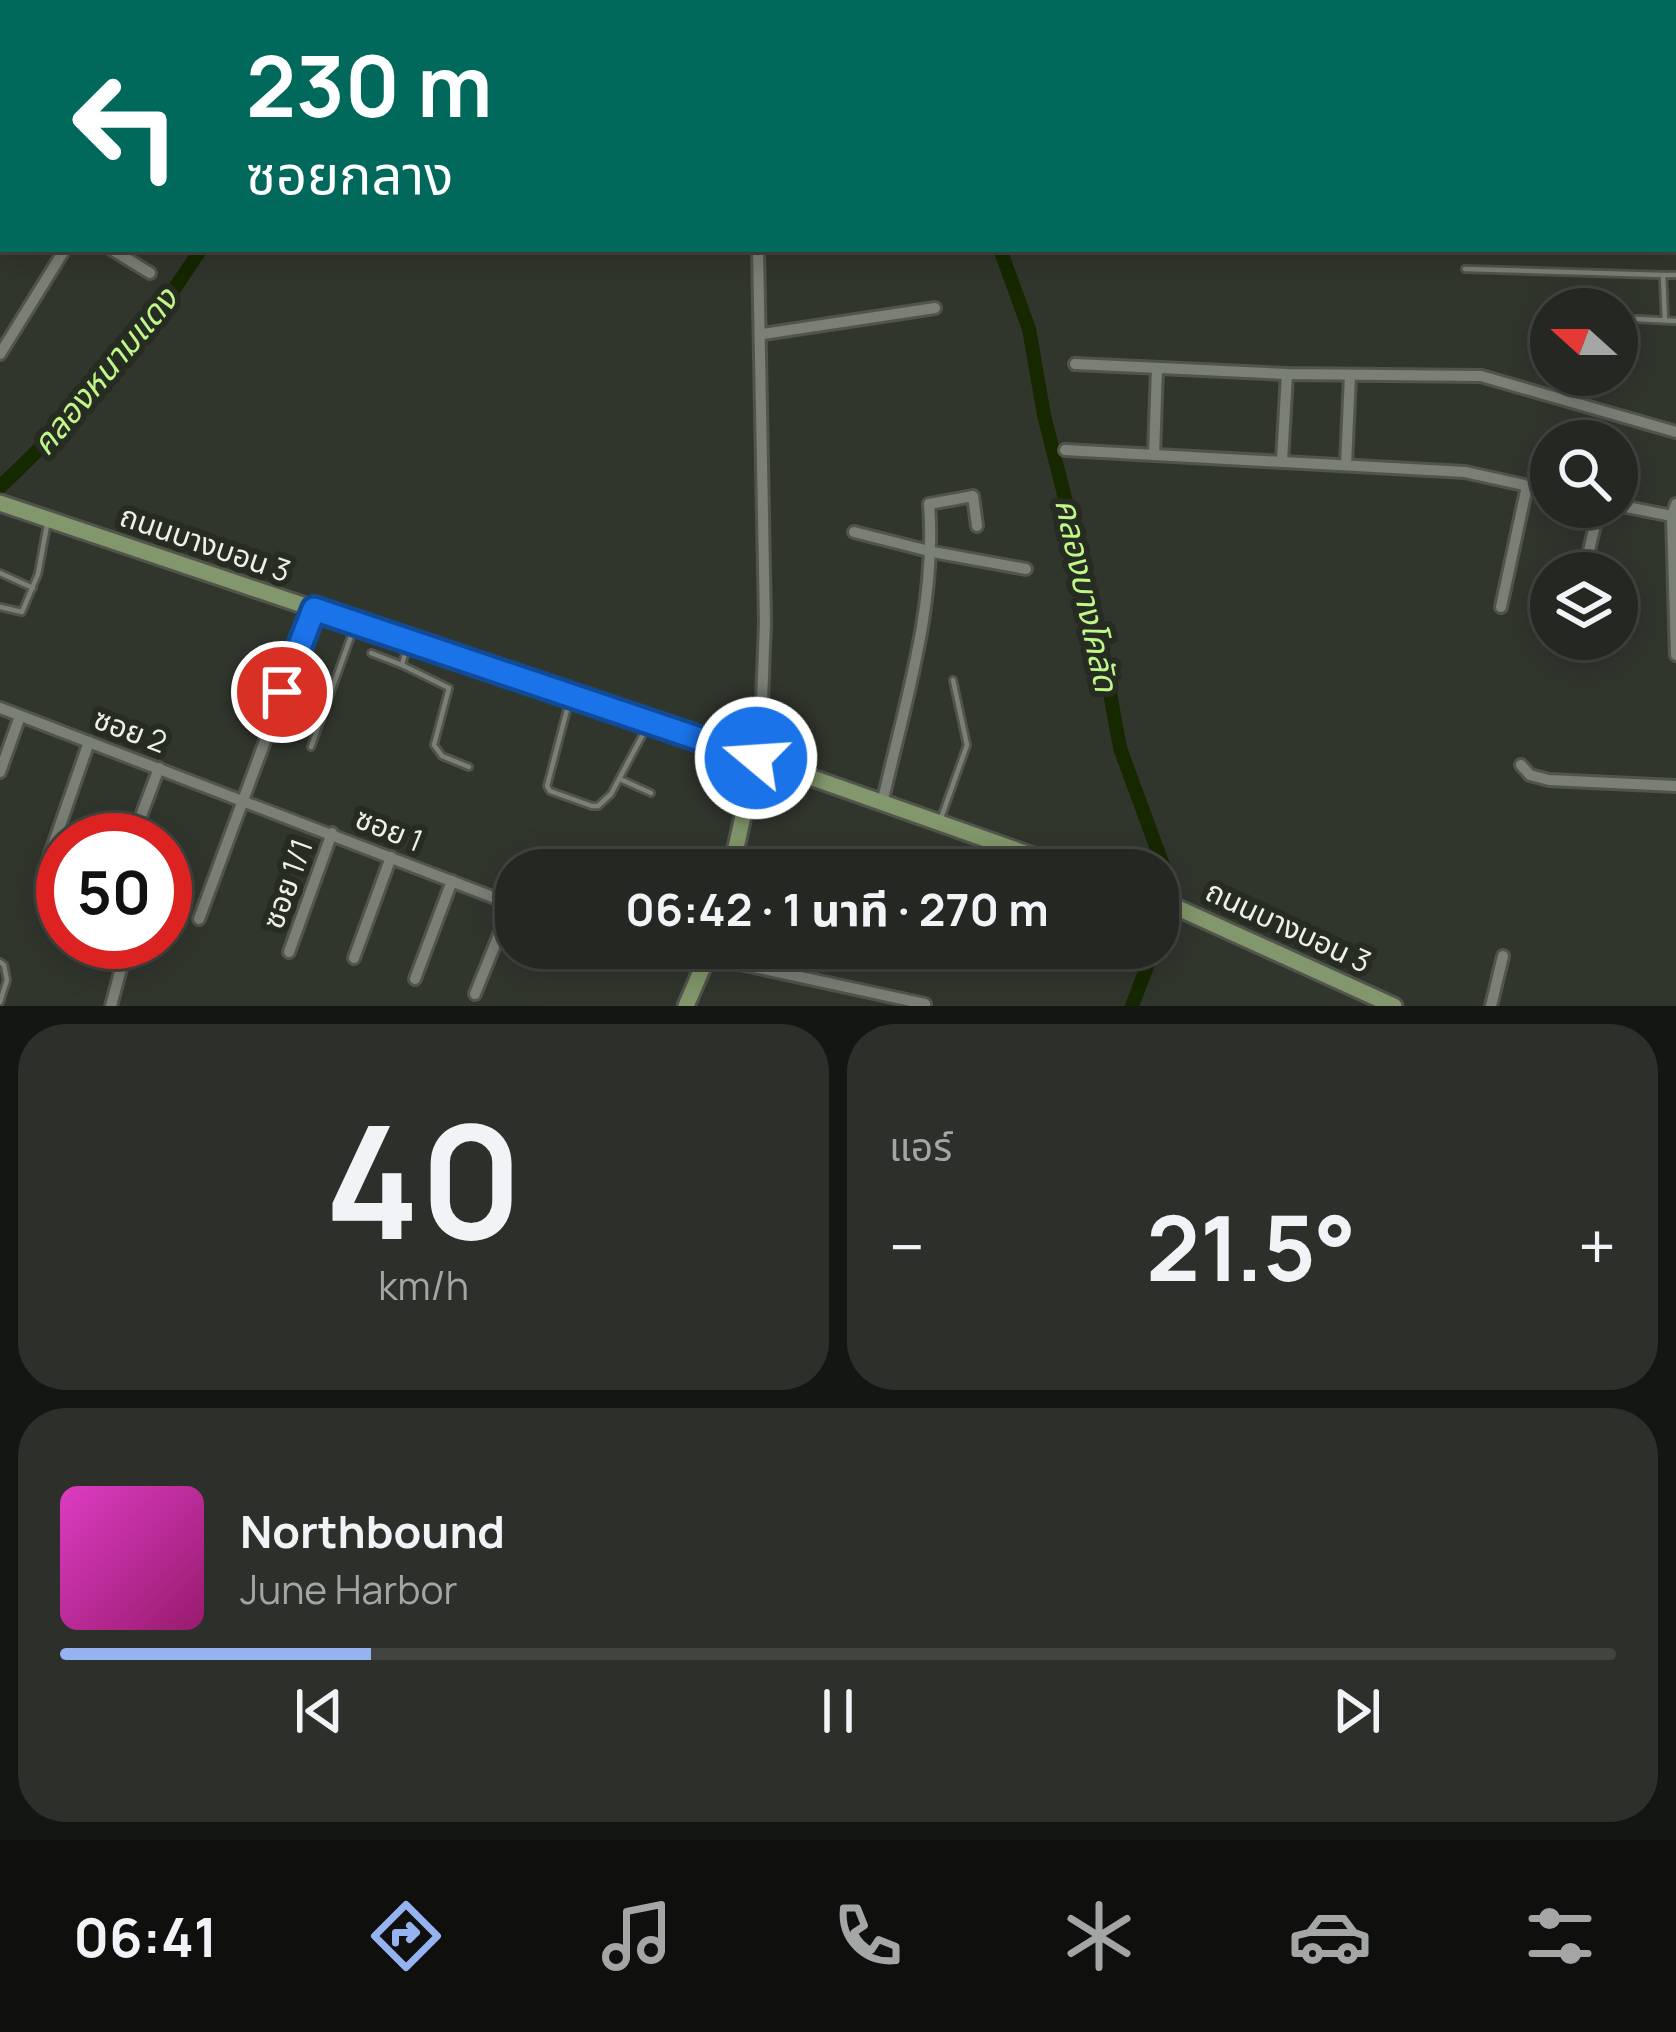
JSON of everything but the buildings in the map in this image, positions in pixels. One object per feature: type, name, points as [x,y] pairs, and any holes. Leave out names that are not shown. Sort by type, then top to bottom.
[{"type":"main road","name":"ถนนบางบอน 3","points":[[1,503],[756,758],[1009,849]]},
{"type":"main road","points":[[734,849],[756,758]]},
{"type":"main road","name":"ถนนบางบอน 3","points":[[1179,907],[1394,1006]]},
{"type":"main road","points":[[686,1006],[703,969]]},
{"type":"street","points":[[0,353],[62,252]]},
{"type":"street","points":[[116,252],[150,273]]},
{"type":"street","points":[[756,758],[765,623],[758,252]]},
{"type":"street","points":[[763,334],[935,308]]},
{"type":"street","points":[[1075,364],[1287,374],[1481,376],[1676,432]]},
{"type":"street","points":[[1154,455],[1157,368]]},
{"type":"street","points":[[1282,461],[1287,374]]},
{"type":"street","points":[[1346,465],[1349,375]]},
{"type":"street","points":[[1065,450],[1466,472],[1530,487]]},
{"type":"street","points":[[1501,607],[1527,486]]},
{"type":"street","points":[[882,804],[930,593],[930,502],[973,496],[977,526]]},
{"type":"street","points":[[1638,507],[1674,510],[1676,655]]},
{"type":"street","points":[[854,532],[1026,569]]},
{"type":"street","points":[[199,919],[314,609]]},
{"type":"street","name":"ซอย 2","points":[[0,708],[242,800]]},
{"type":"street","points":[[0,772],[20,716]]},
{"type":"street","points":[[64,813],[89,742]]},
{"type":"street","points":[[1521,765],[1530,775],[1550,780],[1676,786]]},
{"type":"street","points":[[142,813],[159,768]]},
{"type":"street","name":"ซอย 1","points":[[242,800],[495,898]]},
{"type":"street","name":"ซอย 1/1","points":[[289,952],[332,833]]},
{"type":"street","points":[[354,958],[391,857]]},
{"type":"street","points":[[415,979],[452,881]]},
{"type":"street","points":[[475,994],[495,948]]},
{"type":"street","points":[[1491,1006],[1503,956]]},
{"type":"street","points":[[111,1006],[121,969]]},
{"type":"street","points":[[777,969],[925,1004]]},
{"type":"lane","points":[[1465,269],[1676,275]]},
{"type":"lane","points":[[1663,275],[1665,320]]},
{"type":"lane","points":[[1638,319],[1676,320]]},
{"type":"lane","points":[[0,607],[19,614],[33,588],[48,519]]},
{"type":"lane","points":[[0,573],[33,588]]},
{"type":"lane","points":[[311,747],[356,623]]},
{"type":"lane","points":[[402,664],[408,641]]},
{"type":"lane","points":[[371,652],[449,688],[434,746],[442,756],[469,766]]},
{"type":"lane","points":[[939,824],[967,745],[953,680]]},
{"type":"lane","points":[[571,696],[546,780],[550,791],[598,806],[620,779],[649,723]]},
{"type":"lane","points":[[620,779],[652,793]]},
{"type":"lane","points":[[0,962],[7,980],[0,1002]]},
{"type":"waterway","name":"คลองหนามแดง","points":[[0,487],[108,374],[199,252]]},
{"type":"waterway","name":"คลองบางโคลัด","points":[[1001,252],[1029,329],[1044,415],[1099,633],[1120,748],[1157,849]]},
{"type":"waterway","name":"คลองบางโคลัด","points":[[1132,1006],[1146,969]]},
{"type":"route","points":[[282,692],[314,609],[756,758]]}]
